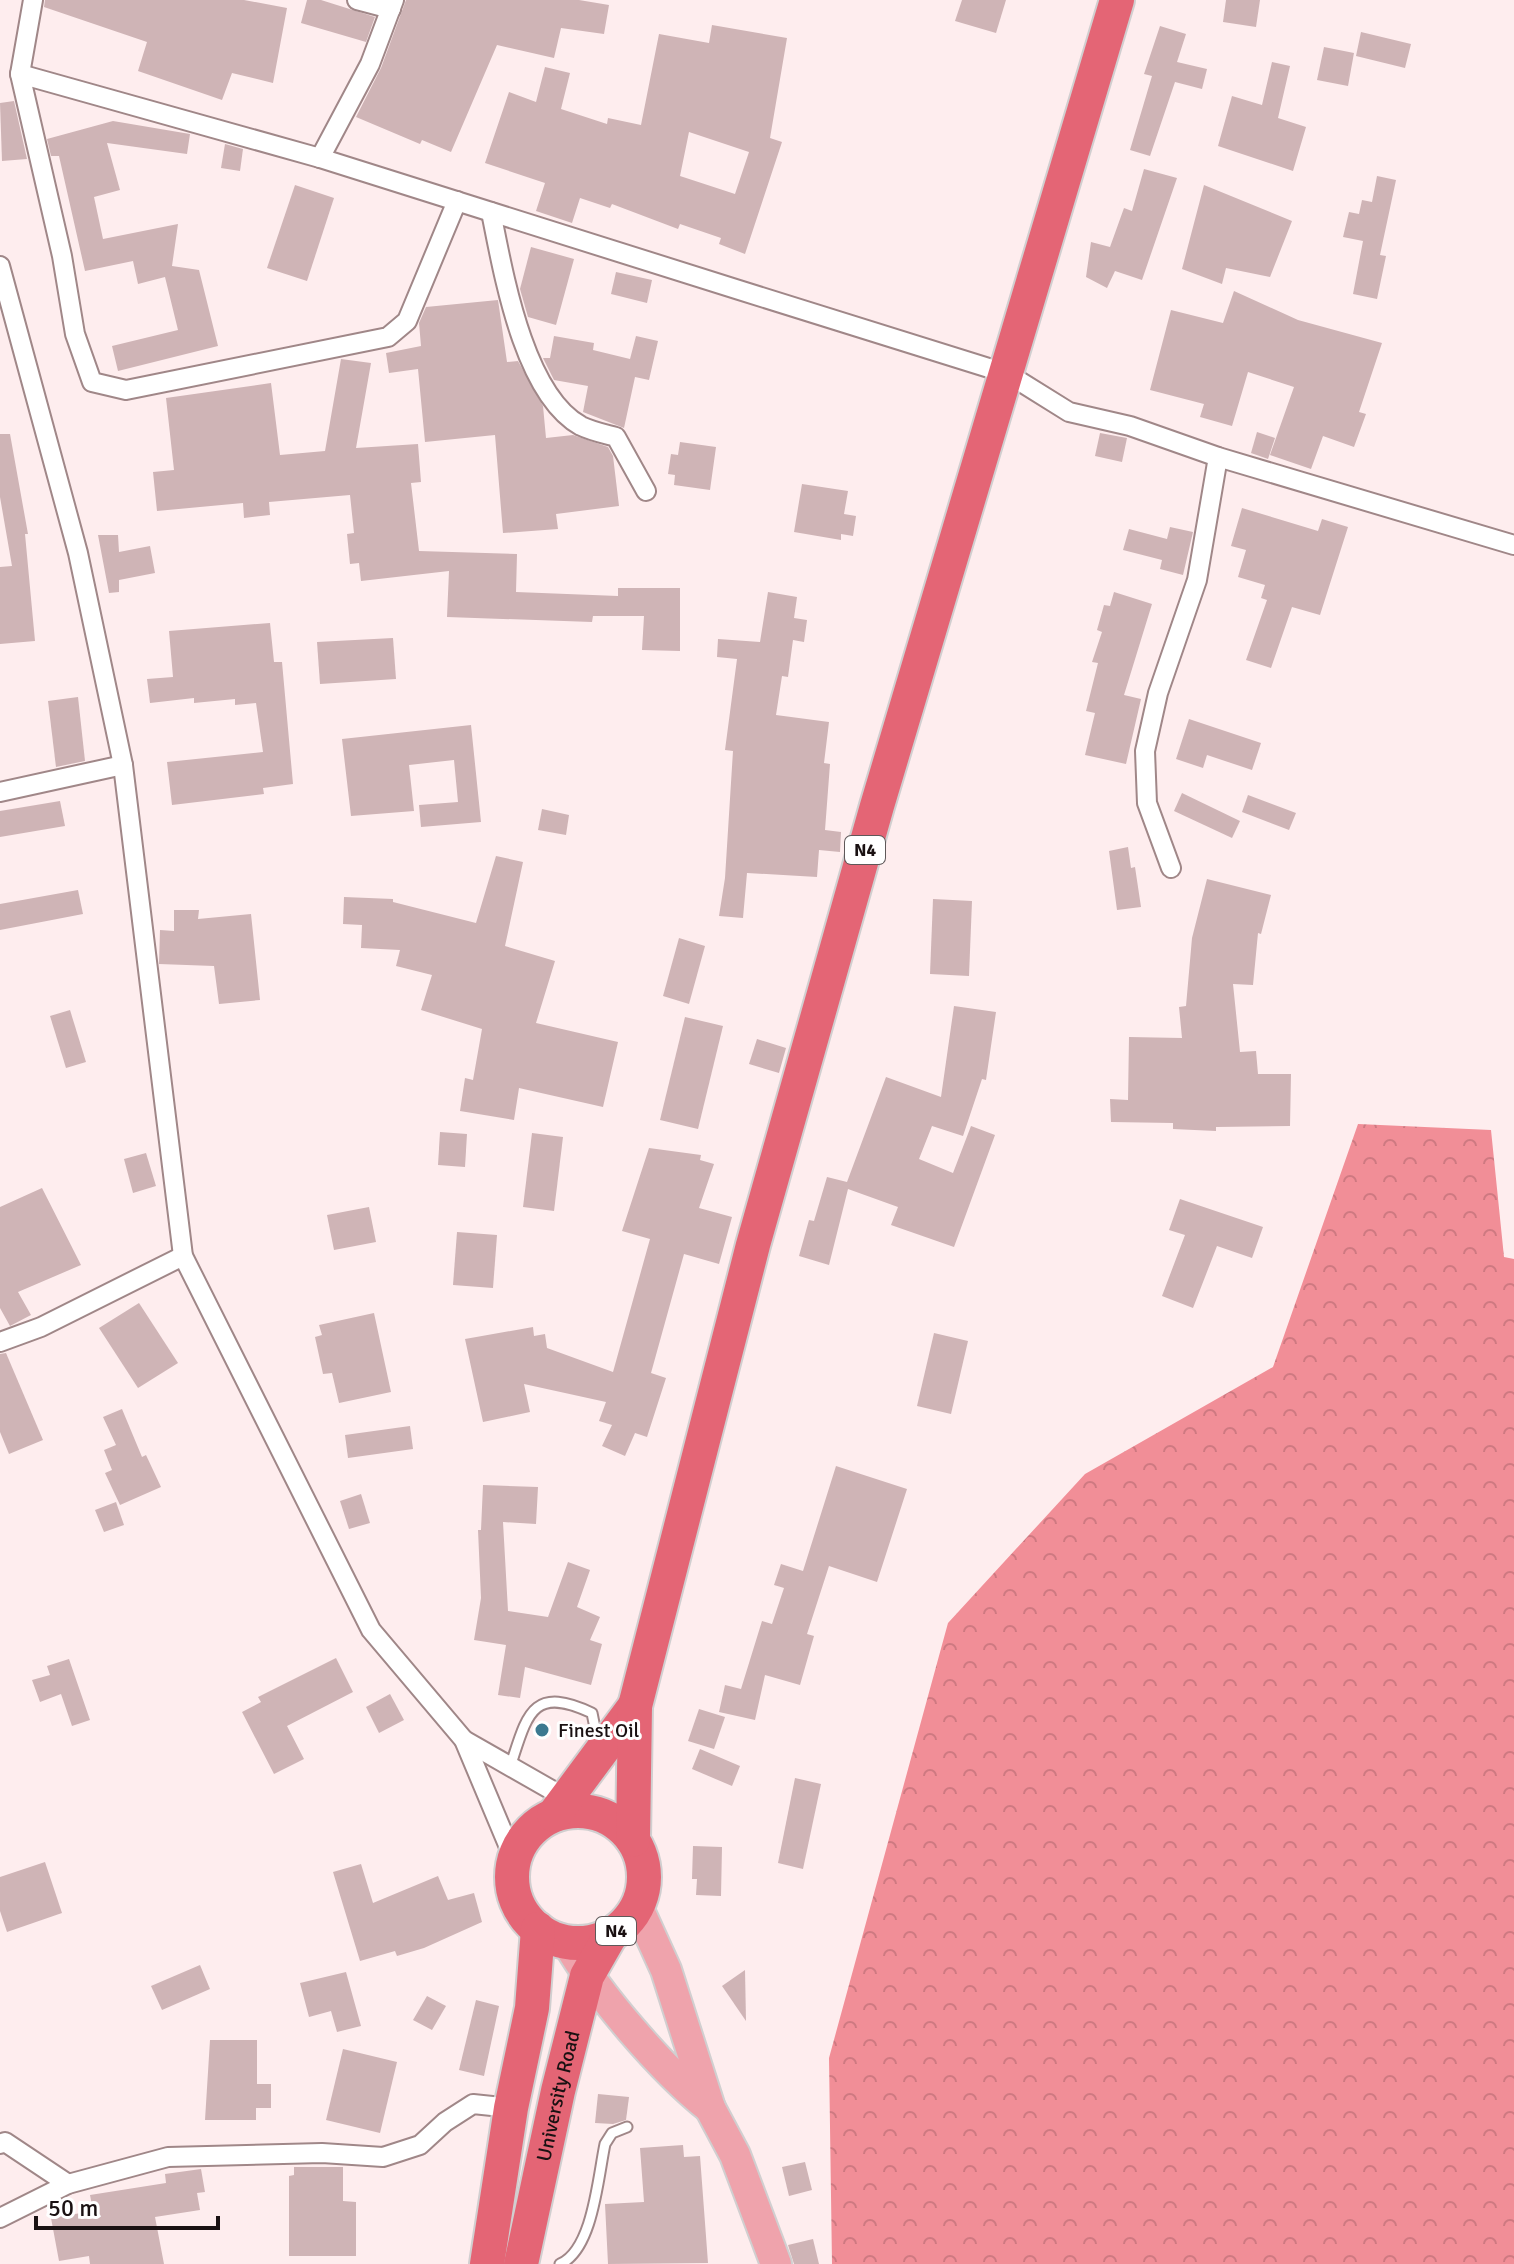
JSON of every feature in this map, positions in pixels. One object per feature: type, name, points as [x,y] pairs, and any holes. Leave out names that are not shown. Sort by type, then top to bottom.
[{"type":"highway","name":"N4","points":[[552,1936],[581,1943],[611,1934],[637,1906],[644,1872],[633,1840],[635,1706],[761,1215],[877,806],[1117,0]]},
{"type":"highway","name":"N4","points":[[514,1859],[528,1832],[570,1808],[596,1761],[635,1706]]},
{"type":"highway","points":[[570,1808],[610,1819],[633,1840]]},
{"type":"highway","points":[[514,1859],[513,1890],[526,1918],[552,1936]]},
{"type":"highway","name":"University Road","points":[[521,2264],[558,2091],[587,1976],[611,1934]]},
{"type":"highway","name":"University Road","points":[[487,2264],[511,2108],[532,2008],[552,1936]]},
{"type":"main road","points":[[637,1906],[666,1970],[710,2108],[735,2155],[776,2264]]},
{"type":"main road","points":[[552,1936],[681,2085],[710,2108]]},
{"type":"street","points":[[33,0],[20,74],[62,256],[75,334],[92,382],[126,390],[388,337],[407,321],[457,201]]},
{"type":"street","points":[[320,158],[370,64],[393,5],[357,0]]},
{"type":"street","points":[[20,74],[320,158],[1008,374],[1069,412],[1130,426],[1218,457],[1514,545]]},
{"type":"street","points":[[491,212],[514,318],[550,395],[579,425],[616,437],[646,491]]},
{"type":"street","points":[[0,266],[78,553],[123,765],[183,1256],[371,1630],[464,1740],[514,1859]]},
{"type":"street","points":[[1171,868],[1147,803],[1145,751],[1158,693],[1197,580],[1218,457]]},
{"type":"street","points":[[0,792],[123,765]]},
{"type":"street","points":[[0,1342],[41,1327],[183,1256]]},
{"type":"street","points":[[464,1740],[570,1808]]},
{"type":"street","points":[[0,2218],[68,2184],[168,2157],[322,2153],[383,2157],[420,2145],[445,2122],[473,2104],[511,2108]]},
{"type":"street","points":[[0,2144],[5,2142],[68,2184]]},
{"type":"lane","points":[[510,1767],[521,1733],[534,1709],[549,1700],[570,1702],[592,1713],[597,1730],[596,1761]]},
{"type":"lane","points":[[560,2264],[578,2251],[586,2233],[605,2144],[612,2133],[627,2127]]},
{"type":"green space","points":[[1358,1124],[1491,1130],[1504,1257],[1514,1259],[1514,2264],[832,2264],[829,2058],[948,1623],[1085,1474],[1273,1367]]},
{"type":"building","points":[[45,0],[244,0],[287,8],[273,83],[232,73],[222,100],[138,71],[147,42],[44,7]]},
{"type":"building","points":[[307,0],[321,0],[375,17],[366,42],[301,23]]},
{"type":"building","points":[[406,0],[579,0],[609,5],[604,34],[561,28],[554,58],[497,45],[451,152],[422,140],[420,144],[356,117],[381,68]]},
{"type":"building","points":[[962,0],[1006,0],[996,33],[955,21]]},
{"type":"building","points":[[1226,0],[1260,0],[1256,27],[1223,22]]},
{"type":"building","points":[[712,25],[787,38],[770,138],[782,142],[745,254],[719,244],[721,238],[680,224],[678,229],[612,204],[610,208],[580,198],[572,223],[536,211],[545,183],[485,163],[509,92],[536,102],[545,67],[570,73],[561,109],[607,124],[608,118],[641,125],[659,34],[709,43]],"holes":[[[689,132],[749,152],[735,194],[680,176]]]},
{"type":"building","points":[[1160,26],[1186,34],[1177,62],[1207,69],[1202,89],[1175,82],[1150,156],[1130,150],[1152,76],[1144,74]]},
{"type":"building","points":[[1361,32],[1411,44],[1405,68],[1356,56]]},
{"type":"building","points":[[1324,47],[1354,53],[1348,86],[1317,80]]},
{"type":"building","points":[[1272,62],[1290,66],[1278,118],[1306,127],[1293,171],[1218,146],[1232,96],[1262,105]]},
{"type":"building","points":[[14,101],[27,159],[2,161],[0,103]]},
{"type":"building","points":[[113,121],[190,134],[187,154],[107,143],[120,190],[94,197],[103,239],[178,224],[172,266],[199,270],[218,346],[118,371],[112,346],[178,330],[165,277],[138,284],[133,261],[85,271],[59,156],[51,156],[47,139]]},
{"type":"building","points":[[225,144],[243,149],[240,171],[221,168]]},
{"type":"building","points":[[1144,169],[1177,178],[1142,280],[1115,271],[1107,288],[1086,277],[1091,242],[1110,247],[1124,208],[1132,211]]},
{"type":"building","points":[[1377,176],[1396,180],[1380,255],[1386,256],[1377,299],[1353,294],[1363,241],[1343,237],[1349,212],[1359,214],[1362,200],[1372,202]]},
{"type":"building","points":[[295,185],[334,198],[307,281],[267,268]]},
{"type":"building","points":[[1204,185],[1292,221],[1270,277],[1226,268],[1222,284],[1182,269]]},
{"type":"building","points":[[531,247],[574,259],[556,325],[528,317],[520,289]]},
{"type":"building","points":[[616,272],[652,280],[647,303],[611,294]]},
{"type":"building","points":[[1234,291],[1298,320],[1382,343],[1359,412],[1366,414],[1354,447],[1323,436],[1311,469],[1270,455],[1294,387],[1248,372],[1232,426],[1200,417],[1204,404],[1150,390],[1171,310],[1223,323]]},
{"type":"building","points":[[498,300],[507,362],[518,361],[543,406],[546,438],[573,435],[608,447],[613,456],[619,506],[556,514],[558,529],[503,533],[495,435],[425,442],[418,369],[389,373],[386,353],[421,346],[419,323],[426,307]]},
{"type":"building","points":[[554,336],[594,343],[593,350],[630,359],[636,336],[658,341],[649,380],[635,377],[624,428],[583,412],[588,386],[554,380],[543,358],[550,358]]},
{"type":"building","points":[[341,359],[371,363],[356,448],[418,444],[421,482],[411,483],[419,551],[517,554],[516,592],[618,596],[618,588],[680,588],[680,651],[642,650],[644,616],[593,616],[592,622],[447,617],[449,571],[361,581],[359,563],[350,564],[347,534],[354,533],[350,495],[269,502],[270,515],[244,518],[243,503],[157,511],[153,472],[174,470],[166,398],[271,383],[280,455],[325,451]]},
{"type":"building","points":[[1257,432],[1275,438],[1268,459],[1251,453]]},
{"type":"building","points":[[1100,433],[1127,438],[1122,462],[1095,456]]},
{"type":"building","points":[[0,434],[10,434],[28,534],[25,534],[35,641],[0,644],[0,567],[12,566],[0,497]]},
{"type":"building","points":[[680,442],[716,447],[710,490],[674,485],[675,475],[668,474],[671,454],[678,455]]},
{"type":"building","points":[[802,484],[848,491],[844,514],[856,516],[853,536],[841,534],[841,540],[794,532]]},
{"type":"building","points":[[1242,508],[1318,531],[1322,519],[1348,527],[1320,615],[1292,607],[1271,668],[1246,660],[1267,600],[1261,598],[1265,585],[1238,577],[1246,550],[1231,546]]},
{"type":"building","points":[[1170,527],[1193,532],[1183,575],[1160,569],[1162,560],[1123,550],[1129,529],[1167,539]]},
{"type":"building","points":[[98,535],[118,535],[119,552],[150,546],[155,573],[119,580],[119,592],[109,593]]},
{"type":"building","points":[[768,592],[797,597],[794,618],[807,620],[804,642],[793,640],[788,677],[782,676],[776,715],[829,722],[824,763],[830,764],[825,830],[841,832],[840,852],[819,850],[817,877],[747,873],[743,918],[719,916],[725,878],[733,751],[725,750],[737,659],[717,657],[718,639],[760,642]]},
{"type":"building","points":[[1114,592],[1152,604],[1124,695],[1141,699],[1126,764],[1085,755],[1095,713],[1086,711],[1098,663],[1092,662],[1102,632],[1097,630],[1104,605],[1110,606]]},
{"type":"building","points":[[270,623],[274,662],[282,662],[293,784],[263,788],[264,794],[172,805],[167,762],[263,752],[256,703],[235,705],[235,699],[194,703],[194,698],[150,703],[147,679],[173,677],[169,631]]},
{"type":"building","points":[[393,638],[396,679],[320,684],[317,642]]},
{"type":"building","points":[[78,697],[85,761],[56,767],[48,701]]},
{"type":"building","points":[[1189,719],[1261,743],[1252,770],[1207,755],[1203,768],[1176,759]]},
{"type":"building","points":[[471,725],[481,822],[421,827],[419,805],[458,802],[454,760],[409,765],[414,811],[351,816],[342,739]]},
{"type":"building","points":[[1182,793],[1240,821],[1232,838],[1174,811]]},
{"type":"building","points":[[1248,795],[1296,813],[1289,830],[1242,812]]},
{"type":"building","points":[[60,801],[65,826],[0,837],[0,811]]},
{"type":"building","points":[[542,809],[569,815],[566,835],[538,830]]},
{"type":"building","points":[[1128,847],[1131,868],[1135,867],[1141,907],[1117,910],[1109,851]]},
{"type":"building","points":[[496,856],[523,862],[505,946],[555,961],[536,1023],[618,1042],[603,1107],[519,1088],[514,1120],[460,1111],[465,1078],[473,1080],[482,1029],[421,1010],[432,975],[396,966],[400,950],[361,948],[362,925],[343,924],[344,897],[393,899],[393,902],[476,923]]},
{"type":"building","points":[[1207,879],[1271,895],[1261,934],[1258,933],[1253,985],[1233,984],[1240,1052],[1256,1051],[1258,1074],[1291,1074],[1290,1126],[1216,1127],[1216,1131],[1173,1129],[1173,1123],[1111,1122],[1110,1099],[1128,1100],[1129,1037],[1182,1038],[1179,1007],[1186,1006],[1192,938]]},
{"type":"building","points":[[78,890],[83,914],[0,930],[0,904]]},
{"type":"building","points":[[933,899],[972,901],[969,976],[930,974]]},
{"type":"building","points":[[174,910],[199,910],[198,919],[251,914],[260,1000],[219,1004],[214,966],[159,964],[160,930],[174,931]]},
{"type":"building","points":[[679,938],[705,946],[689,1004],[663,996]]},
{"type":"building","points":[[954,1006],[996,1012],[986,1080],[982,1079],[963,1136],[932,1126],[919,1159],[953,1173],[971,1126],[995,1135],[954,1247],[891,1225],[898,1207],[848,1189],[829,1265],[799,1256],[809,1220],[814,1221],[827,1177],[847,1182],[886,1077],[941,1097]]},
{"type":"building","points":[[70,1010],[86,1062],[66,1068],[50,1016]]},
{"type":"building","points":[[685,1017],[723,1026],[698,1129],[660,1120]]},
{"type":"building","points":[[757,1039],[786,1048],[779,1073],[749,1064]]},
{"type":"building","points":[[440,1132],[467,1134],[465,1167],[438,1165]]},
{"type":"building","points":[[532,1133],[563,1137],[554,1211],[523,1207]]},
{"type":"building","points":[[649,1148],[701,1155],[700,1160],[714,1164],[699,1208],[732,1217],[719,1264],[684,1254],[651,1373],[666,1378],[647,1437],[635,1433],[625,1456],[602,1446],[612,1425],[599,1421],[606,1402],[524,1384],[530,1412],[483,1422],[465,1339],[533,1327],[534,1336],[545,1334],[547,1348],[613,1372],[650,1239],[622,1231]]},
{"type":"building","points":[[146,1153],[156,1186],[133,1193],[124,1159]]},
{"type":"building","points":[[42,1188],[81,1265],[18,1292],[31,1315],[10,1326],[0,1308],[0,1207]]},
{"type":"building","points":[[1180,1199],[1263,1227],[1252,1258],[1217,1246],[1193,1308],[1162,1296],[1185,1235],[1169,1230]]},
{"type":"building","points":[[369,1207],[376,1242],[334,1250],[327,1215]]},
{"type":"building","points":[[457,1232],[497,1235],[493,1288],[453,1285]]},
{"type":"building","points":[[139,1303],[178,1363],[138,1388],[99,1328]]},
{"type":"building","points":[[374,1313],[391,1392],[339,1403],[332,1373],[323,1374],[315,1337],[322,1335],[319,1325]]},
{"type":"building","points":[[934,1333],[968,1341],[951,1414],[917,1406]]},
{"type":"building","points":[[6,1353],[43,1440],[9,1454],[0,1432],[0,1354]]},
{"type":"building","points":[[122,1409],[142,1457],[146,1455],[161,1487],[120,1505],[105,1473],[112,1470],[104,1450],[116,1445],[103,1417]]},
{"type":"building","points":[[410,1426],[413,1449],[348,1458],[345,1435]]},
{"type":"building","points":[[836,1466],[907,1489],[877,1582],[829,1566],[807,1634],[814,1636],[800,1685],[765,1675],[755,1720],[719,1712],[725,1685],[741,1689],[762,1621],[772,1624],[784,1588],[774,1585],[781,1564],[803,1571]]},
{"type":"building","points":[[483,1485],[538,1487],[536,1524],[503,1522],[508,1611],[548,1617],[568,1562],[590,1570],[577,1607],[600,1617],[590,1640],[602,1644],[591,1685],[525,1667],[520,1698],[498,1695],[506,1645],[474,1640],[481,1598],[478,1530],[481,1530]]},
{"type":"building","points":[[361,1494],[370,1523],[349,1529],[340,1501]]},
{"type":"building","points":[[116,1502],[124,1525],[104,1532],[95,1510]]},
{"type":"building","points":[[336,1658],[353,1692],[287,1726],[304,1759],[274,1774],[242,1712],[261,1702],[258,1697]]},
{"type":"building","points":[[69,1659],[90,1720],[72,1726],[61,1694],[40,1702],[32,1680],[50,1675],[47,1666]]},
{"type":"building","points":[[390,1694],[404,1720],[379,1733],[366,1707]]},
{"type":"building","points":[[699,1709],[725,1717],[714,1749],[688,1741]]},
{"type":"building","points":[[700,1749],[740,1766],[732,1786],[692,1769]]},
{"type":"building","points":[[795,1778],[821,1784],[803,1869],[778,1863]]},
{"type":"building","points":[[693,1846],[722,1847],[721,1896],[696,1895],[697,1879],[692,1879]]},
{"type":"building","points":[[45,1862],[62,1913],[7,1932],[0,1911],[0,1877]]},
{"type":"building","points":[[361,1864],[373,1903],[438,1876],[448,1900],[474,1893],[482,1922],[424,1948],[397,1956],[395,1951],[360,1961],[333,1872]]},
{"type":"building","points":[[200,1965],[210,1989],[162,2010],[151,1986]]},
{"type":"building","points":[[745,1970],[746,2021],[722,1986]]},
{"type":"building","points":[[346,1972],[361,2026],[337,2032],[331,2011],[309,2017],[300,1983]]},
{"type":"building","points":[[427,1996],[446,2006],[432,2030],[413,2020]]},
{"type":"building","points":[[476,2000],[499,2006],[484,2076],[459,2070]]},
{"type":"building","points":[[210,2040],[257,2040],[257,2084],[271,2084],[271,2108],[256,2108],[256,2120],[205,2120]]},
{"type":"building","points":[[343,2049],[397,2062],[380,2133],[326,2120]]},
{"type":"building","points":[[598,2094],[629,2097],[626,2120],[613,2124],[595,2123]]},
{"type":"building","points":[[683,2145],[684,2157],[700,2156],[708,2263],[608,2264],[605,2204],[644,2202],[640,2148]]},
{"type":"building","points":[[805,2162],[812,2190],[789,2196],[782,2167]]},
{"type":"building","points":[[294,2167],[343,2167],[343,2201],[356,2202],[356,2256],[289,2256],[289,2176],[294,2175]]},
{"type":"building","points":[[201,2169],[205,2192],[197,2193],[200,2210],[155,2217],[164,2264],[90,2264],[89,2256],[59,2261],[51,2218],[93,2211],[90,2195],[166,2183],[165,2174]]},
{"type":"building","points":[[813,2239],[819,2264],[794,2264],[788,2245]]},
{"type":"place","name":"Finest Oil","points":[[542,1730]]}]
